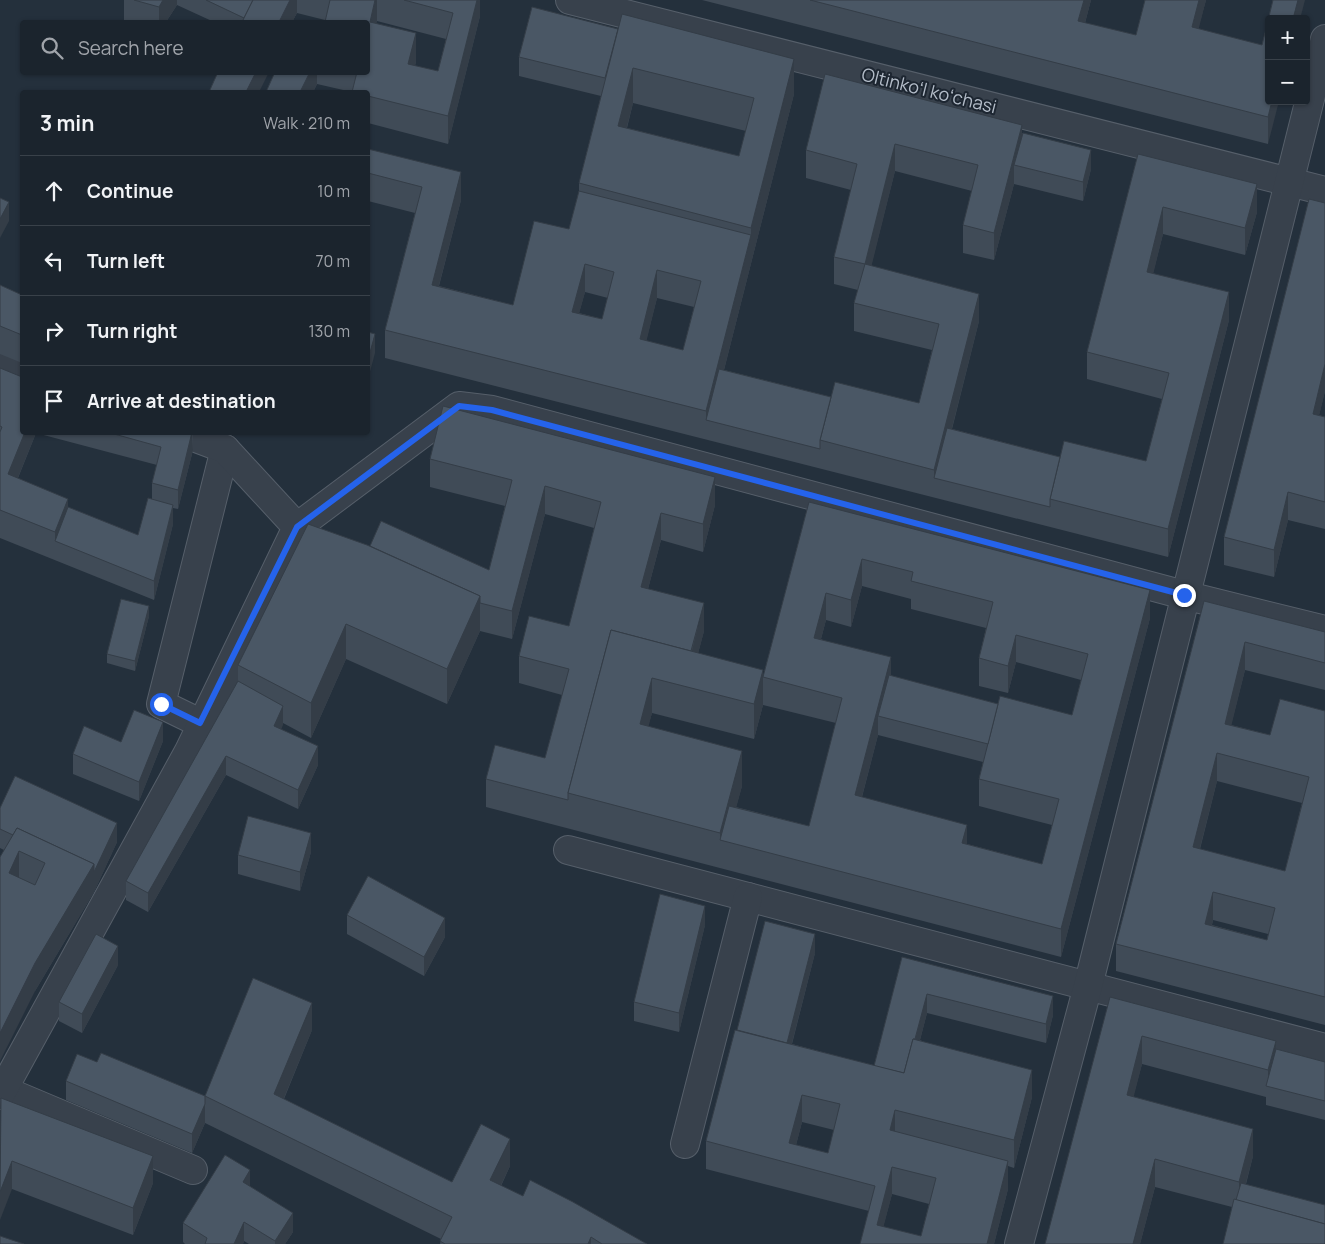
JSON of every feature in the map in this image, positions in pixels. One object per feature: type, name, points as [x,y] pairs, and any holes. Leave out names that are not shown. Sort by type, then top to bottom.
[{"type":"street","name":"Oltinkoʻl koʻchasi","points":[[570,0],[1325,191]]},
{"type":"street","points":[[1019,1244],[1088,986],[1184,595],[1325,39]]},
{"type":"street","points":[[0,364],[20,372]]},
{"type":"street","points":[[193,1170],[1,1092],[189,751],[200,723],[297,527],[459,406],[492,410],[1184,595],[1325,630]]},
{"type":"street","points":[[188,435],[225,449],[297,527]]},
{"type":"street","points":[[200,723],[161,704],[225,449]]},
{"type":"street","points":[[568,850],[1325,1048]]},
{"type":"street","points":[[685,1144],[748,897]]},
{"type":"building","points":[[134,0],[163,0],[159,7]]},
{"type":"building","points":[[206,0],[253,0],[244,18]]},
{"type":"building","points":[[253,0],[290,0],[280,20],[243,20]]},
{"type":"building","points":[[330,0],[375,0],[370,22],[370,20],[325,20]]},
{"type":"building","points":[[404,0],[477,0],[448,116],[370,96],[370,90],[352,90],[356,75],[370,75],[370,22],[416,33],[408,64],[438,71],[453,13]]},
{"type":"building","points":[[810,0],[1084,0],[1078,21],[1136,35],[1145,0],[1199,0],[1192,27],[1262,45],[1265,33],[1265,105],[1271,105],[1268,117]]},
{"type":"building","points":[[1273,0],[1298,0],[1294,15],[1269,15]]},
{"type":"building","points":[[532,7],[618,29],[605,78],[519,57]]},
{"type":"building","points":[[622,14],[794,59],[751,228],[579,183]],"holes":[[[633,68],[754,98],[739,156],[618,126]]]},
{"type":"building","points":[[825,74],[1022,125],[994,233],[963,225],[978,165],[895,144],[865,264],[834,257],[857,164],[806,150]]},
{"type":"building","points":[[217,75],[254,75],[247,90],[210,90]]},
{"type":"building","points":[[274,75],[308,75],[301,90],[267,90]]},
{"type":"building","points":[[1023,133],[1091,150],[1083,182],[1014,165]]},
{"type":"building","points":[[370,149],[461,172],[432,285],[513,305],[534,221],[569,229],[579,191],[751,235],[706,411],[385,330],[422,187],[370,174]],"holes":[[[585,264],[614,272],[602,319],[572,312]],[[657,270],[701,281],[683,350],[640,339]]]},
{"type":"building","points":[[1138,154],[1257,184],[1245,228],[1163,207],[1147,272],[1229,292],[1168,529],[1050,499],[1064,441],[1146,461],[1169,373],[1087,352]]},
{"type":"building","points":[[0,198],[9,202],[0,219]]},
{"type":"building","points":[[1309,199],[1325,203],[1325,364],[1313,414],[1325,417],[1325,502],[1288,492],[1274,550],[1224,537]]},
{"type":"building","points":[[865,264],[979,294],[934,470],[820,440],[835,382],[919,403],[939,324],[854,303]]},
{"type":"building","points":[[0,285],[20,294],[20,334],[0,326]]},
{"type":"building","points":[[370,333],[375,334],[370,353]]},
{"type":"building","points":[[0,368],[20,376],[20,435],[24,435],[8,474],[68,499],[55,532],[0,510],[0,432],[2,427],[0,426]]},
{"type":"building","points":[[719,369],[831,397],[820,440],[820,449],[706,420]]},
{"type":"building","points":[[443,406],[715,477],[703,524],[661,513],[641,587],[704,603],[691,651],[611,630],[568,793],[568,800],[486,779],[495,745],[545,758],[569,669],[519,656],[529,616],[569,626],[601,502],[545,486],[512,611],[480,603],[480,596],[370,546],[381,521],[489,570],[512,480],[430,459]]},
{"type":"building","points":[[947,428],[1060,457],[1050,499],[1050,507],[934,478]]},
{"type":"building","points":[[118,435],[191,435],[178,490],[152,483],[161,447]]},
{"type":"building","points":[[148,498],[173,505],[154,581],[55,541],[68,507],[138,535]]},
{"type":"building","points":[[809,502],[1150,590],[1061,929],[720,840],[729,806],[809,826],[842,698],[763,677]],"holes":[[[862,559],[913,572],[911,581],[993,602],[979,658],[1008,666],[1016,635],[1088,654],[1072,715],[1000,696],[979,779],[1059,799],[1042,864],[962,843],[967,825],[855,795],[891,657],[814,638],[826,593],[851,600]]]},
{"type":"building","points":[[308,524],[367,545],[480,596],[447,669],[346,624],[311,703],[238,665]]},
{"type":"building","points":[[121,599],[149,606],[135,661],[107,654]]},
{"type":"building","points":[[1204,601],[1325,632],[1325,663],[1245,642],[1225,724],[1270,735],[1280,699],[1325,711],[1325,997],[1116,944]],"holes":[[[1217,753],[1309,777],[1285,871],[1193,847]],[[1213,892],[1275,908],[1267,940],[1205,924]]]},
{"type":"building","points":[[611,630],[763,670],[754,704],[652,678],[640,724],[742,751],[720,833],[568,793]]},
{"type":"building","points":[[889,675],[998,704],[988,744],[878,716]]},
{"type":"building","points":[[238,681],[283,706],[274,726],[318,746],[298,790],[226,756],[148,893],[126,881]]},
{"type":"building","points":[[134,710],[163,722],[139,782],[73,754],[84,726],[121,742]]},
{"type":"building","points":[[15,776],[117,823],[94,872],[94,864],[17,828],[13,835],[0,829],[0,808]]},
{"type":"building","points":[[248,816],[311,833],[300,872],[238,855]]},
{"type":"building","points":[[17,828],[94,864],[35,963],[0,1033],[0,857]],"holes":[[[19,851],[45,863],[35,885],[9,873]]]},
{"type":"building","points":[[368,876],[445,918],[424,957],[347,915]]},
{"type":"building","points":[[660,894],[705,906],[679,1013],[634,1002]]},
{"type":"building","points":[[765,921],[815,934],[787,1043],[737,1030]]},
{"type":"building","points":[[96,934],[118,946],[82,1014],[59,1002]]},
{"type":"building","points":[[902,957],[1053,996],[1046,1024],[927,994],[904,1073],[874,1066]]},
{"type":"building","points":[[253,978],[312,1003],[274,1094],[452,1182],[481,1124],[510,1139],[490,1180],[523,1196],[530,1180],[647,1244],[602,1244],[591,1237],[588,1244],[445,1244],[440,1241],[452,1217],[205,1096]]},
{"type":"building","points":[[1110,997],[1276,1041],[1268,1070],[1142,1036],[1127,1095],[1253,1129],[1239,1182],[1155,1159],[1133,1244],[1045,1244]]},
{"type":"building","points":[[735,1030],[904,1073],[913,1039],[1032,1070],[1014,1140],[895,1110],[890,1130],[1008,1161],[987,1244],[860,1244],[875,1186],[706,1141]],"holes":[[[802,1095],[840,1104],[828,1153],[789,1143]],[[892,1167],[936,1178],[921,1236],[877,1225]]]},
{"type":"building","points":[[1276,1049],[1325,1062],[1325,1101],[1266,1086]]},
{"type":"building","points":[[101,1053],[205,1096],[205,1104],[192,1134],[66,1081],[77,1054],[97,1062]]},
{"type":"building","points":[[1,1098],[153,1156],[133,1208],[12,1161],[0,1192]]},
{"type":"building","points":[[225,1155],[250,1170],[243,1182],[293,1213],[275,1241],[244,1222],[234,1244],[205,1244],[207,1238],[183,1223]]},
{"type":"building","points":[[1241,1183],[1325,1205],[1325,1224],[1236,1200]]},
{"type":"building","points":[[1234,1199],[1325,1224],[1325,1244],[1223,1244]]},
{"type":"building","points":[[0,1236],[24,1244],[0,1244]]},
{"type":"route","points":[[161,704],[200,723],[297,527],[459,406],[492,410],[1184,595]]}]
